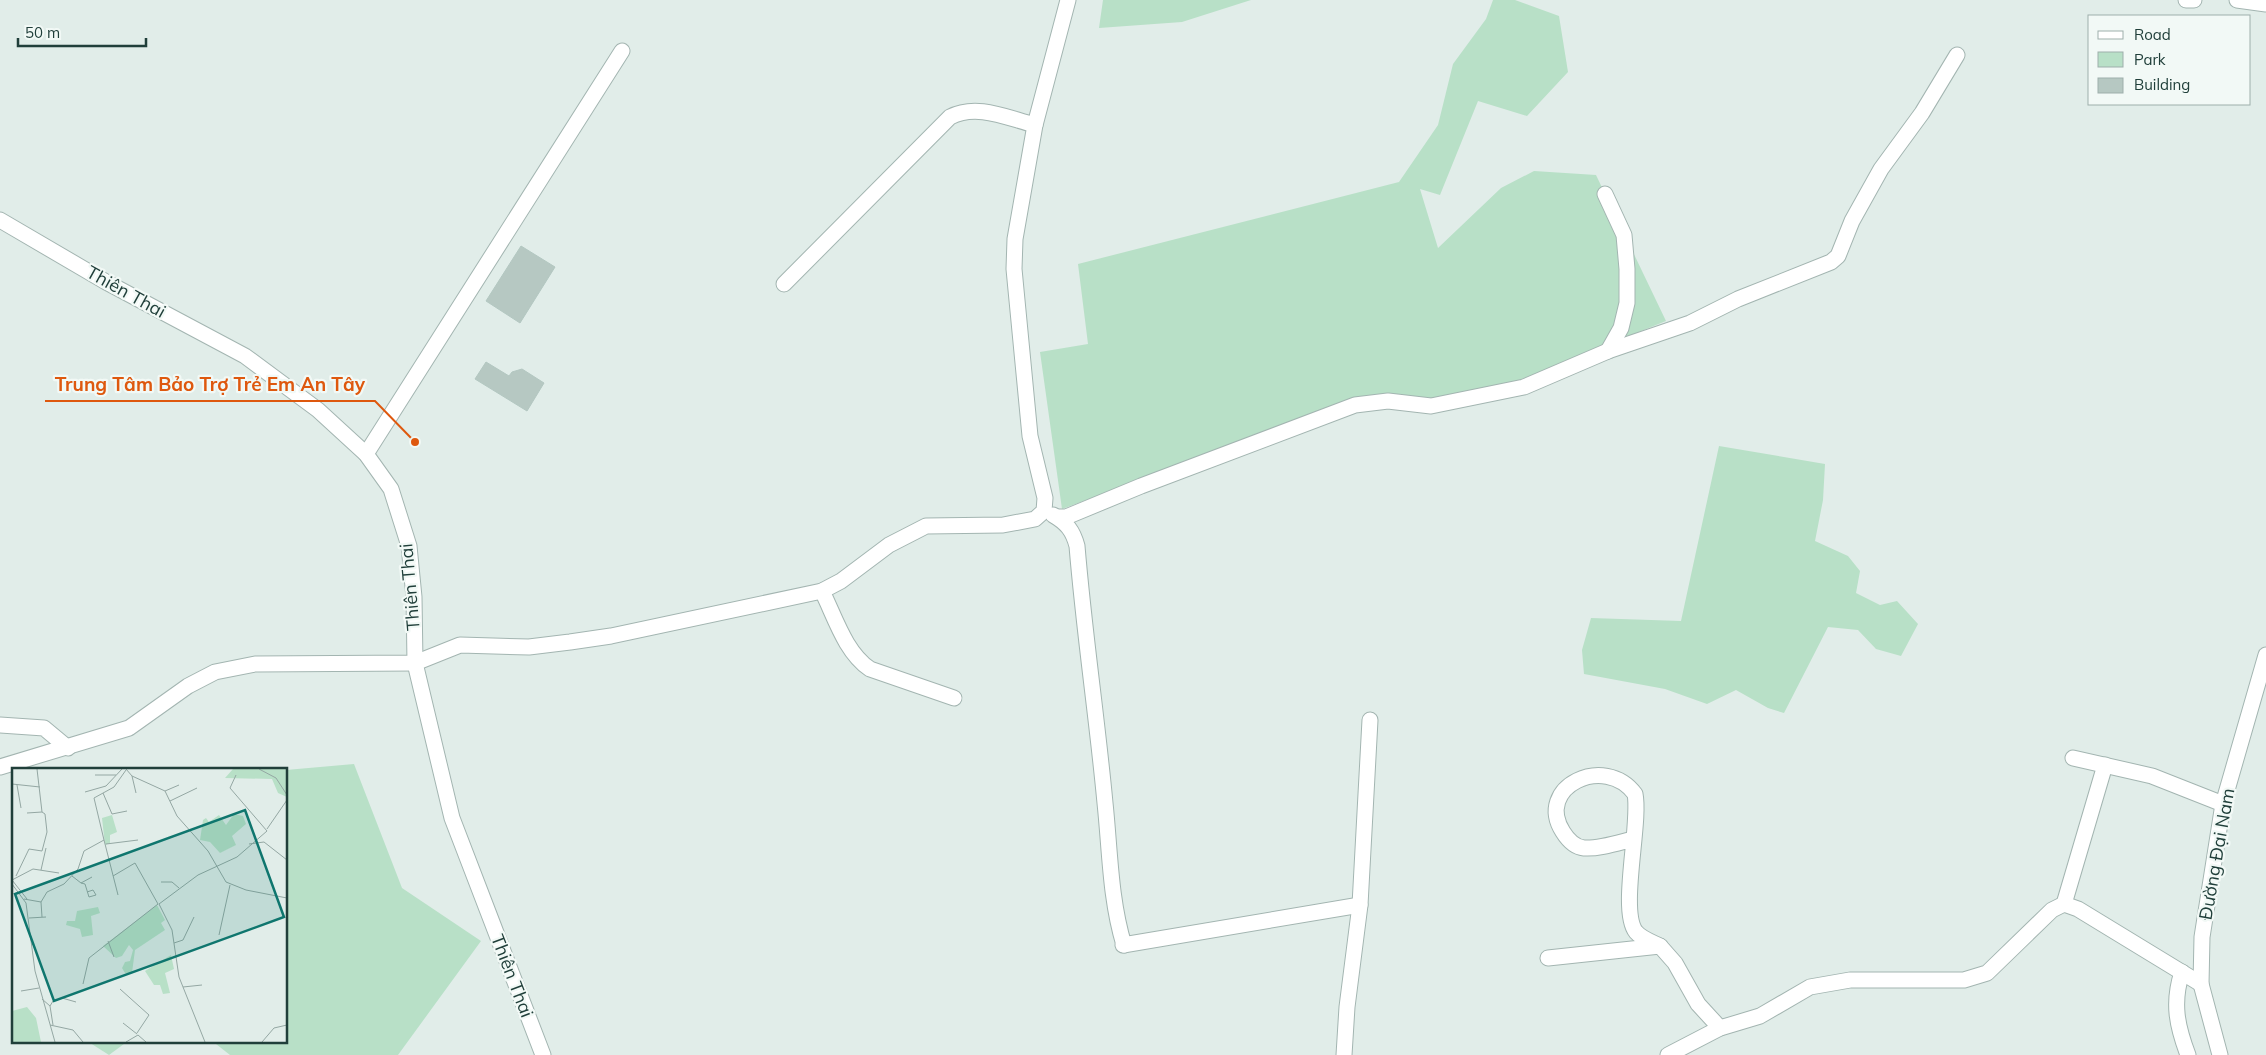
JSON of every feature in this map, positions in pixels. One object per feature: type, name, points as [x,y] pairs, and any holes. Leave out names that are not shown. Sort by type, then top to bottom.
[{"type":"street","points":[[1068,0],[1035,125],[1015,239],[1014,269],[1030,436],[1050,514],[1074,532],[1077,546],[1105,803],[1110,870],[1117,922],[1124,945],[1360,906]]},
{"type":"street","points":[[2186,0],[2194,0]]},
{"type":"street","points":[[2237,0],[2266,4]]},
{"type":"street","points":[[366,454],[622,52]]},
{"type":"street","points":[[0,767],[129,728],[188,686],[215,672],[255,664],[415,663],[460,645],[529,647],[611,636],[822,591],[841,581],[889,545],[920,528],[938,525],[971,527],[1012,524],[1050,514],[1066,517],[1140,486],[1355,405],[1388,401],[1431,406],[1524,387],[1608,351],[1690,322],[1738,299],[1831,262],[1838,256],[1852,221],[1881,169],[1922,113],[1957,55]]},
{"type":"street","points":[[784,284],[950,117],[962,111],[980,110],[1035,125]]},
{"type":"street","points":[[1605,194],[1624,236],[1627,270],[1627,303],[1621,328],[1608,351]]},
{"type":"street","name":"Thiên Thai","points":[[0,220],[106,282],[245,356],[318,410],[366,454],[391,489],[409,546],[414,597],[415,663],[452,818],[543,1055]]},
{"type":"street","points":[[822,591],[852,651],[860,662],[870,669],[954,698]]},
{"type":"street","name":"Đường Đại Nam","points":[[2220,1055],[2201,984],[2202,937],[2223,804],[2266,655]]},
{"type":"street","points":[[1344,1055],[1346,1007],[1360,906],[1370,720]]},
{"type":"street","points":[[0,725],[44,728],[68,748]]},
{"type":"street","points":[[2073,758],[2152,776],[2223,804]]},
{"type":"street","points":[[2064,904],[2105,765]]},
{"type":"street","points":[[1632,839],[1584,848],[1576,845],[1568,838],[1558,820],[1558,803],[1565,789],[1580,778],[1604,775],[1630,787],[1635,794],[1637,804],[1632,839],[1631,918],[1637,933],[1660,946],[1674,964],[1698,1004],[1720,1028]]},
{"type":"street","points":[[1668,1055],[1720,1028],[1760,1016],[1810,987],[1850,980],[1964,980],[1987,973],[2052,910],[2064,904],[2078,909],[2201,984]]},
{"type":"street","points":[[1548,958],[1660,946]]},
{"type":"street","points":[[2182,972],[2176,990],[2178,1028],[2188,1055]]},
{"type":"green space","points":[[1103,0],[1251,0],[1182,22],[1099,28]]},
{"type":"green space","points":[[1493,0],[1515,0],[1559,16],[1568,72],[1527,116],[1478,101],[1440,195],[1420,189],[1438,248],[1501,188],[1534,171],[1596,175],[1666,321],[1517,381],[1419,401],[1350,402],[1062,509],[1040,352],[1088,344],[1078,264],[1399,182],[1438,125],[1453,64],[1486,19]]},
{"type":"green space","points":[[1719,446],[1825,464],[1823,500],[1815,541],[1848,556],[1860,571],[1856,593],[1880,605],[1897,601],[1918,624],[1901,656],[1876,649],[1858,630],[1828,627],[1784,713],[1768,708],[1736,690],[1707,704],[1665,689],[1584,674],[1582,650],[1591,618],[1681,621]]},
{"type":"green space","points":[[354,764],[402,888],[481,941],[398,1055],[230,1055],[216,1044],[216,1042],[288,1042],[288,770]]},
{"type":"green space","points":[[89,1042],[127,1042],[109,1055]]},
{"type":"building","points":[[521,246],[555,267],[520,323],[486,301]]},
{"type":"building","points":[[486,362],[509,376],[512,372],[522,369],[544,383],[527,411],[475,379]]},
{"type":"place","name":"Trung Tâm Bảo Trợ Trẻ Em An Tây","points":[[415,442]]}]
